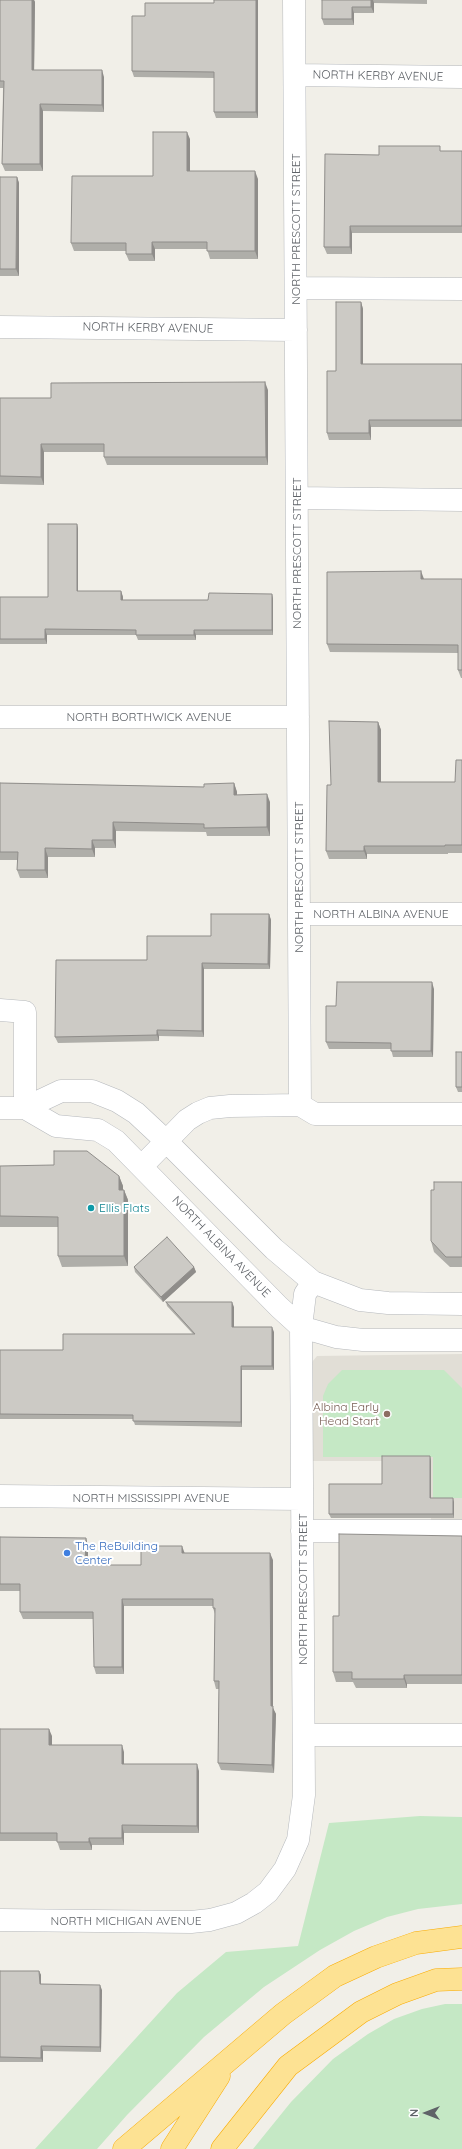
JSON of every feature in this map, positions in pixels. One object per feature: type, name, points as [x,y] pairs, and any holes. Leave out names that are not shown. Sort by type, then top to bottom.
[{"type":"highway","points":[[124,2149],[283,2014],[335,1976],[376,1957],[416,1943],[462,1937]]},
{"type":"highway","points":[[222,2149],[288,2066],[361,2012],[397,1994],[436,1980],[462,1979]]},
{"type":"highway","points":[[172,2149],[230,2058]]},
{"type":"street","name":"NORTH PRESCOTT STREET","points":[[294,0],[300,1105]]},
{"type":"street","name":"NORTH KERBY AVENUE","points":[[295,75],[462,77]]},
{"type":"street","points":[[296,288],[462,289]]},
{"type":"street","name":"NORTH KERBY AVENUE","points":[[0,327],[296,330]]},
{"type":"street","points":[[297,498],[462,500]]},
{"type":"street","name":"NORTH BORTHWICK AVENUE","points":[[0,717],[298,717]]},
{"type":"street","name":"NORTH ALBINA AVENUE","points":[[299,914],[462,914]]},
{"type":"street","points":[[0,1010],[25,1012],[25,1108]]},
{"type":"street","points":[[0,1108],[25,1108],[61,1091],[92,1091],[117,1101],[136,1113],[274,1249],[313,1282],[360,1300],[388,1304],[462,1304]]},
{"type":"street","points":[[142,1166],[187,1120],[210,1108],[230,1106],[300,1105],[315,1114],[462,1114]]},
{"type":"street","name":"NORTH ALBINA AVENUE","points":[[25,1108],[56,1126],[98,1130],[116,1141],[279,1307],[301,1327]]},
{"type":"street","name":"NORTH PRESCOTT STREET","points":[[268,1892],[285,1869],[298,1840],[304,1795],[301,1327],[305,1294],[313,1282]]},
{"type":"street","points":[[301,1327],[336,1337],[363,1340],[462,1340]]},
{"type":"street","name":"NORTH MISSISSIPPI AVENUE","points":[[0,1496],[302,1499]]},
{"type":"street","points":[[302,1531],[462,1531]]},
{"type":"street","points":[[304,1735],[462,1735]]},
{"type":"street","name":"NORTH MICHIGAN AVENUE","points":[[0,1920],[191,1922],[210,1920],[236,1914],[268,1892]]},
{"type":"shaded area","name":"Albina Early Head Start","points":[[462,1354],[462,1521],[431,1521],[431,1461],[312,1461],[312,1362],[317,1356]]},
{"type":"green space","name":"Albina Early Head Start","points":[[342,1370],[444,1370],[462,1388],[462,1498],[433,1498],[433,1457],[323,1457],[323,1396],[328,1384]]},
{"type":"green space","points":[[420,1816],[462,1817],[462,1904],[418,1909],[387,1917],[354,1931],[320,1950],[264,1987],[204,2037],[127,2115],[97,2149],[35,2149],[177,1993],[226,1952],[298,1946],[329,1823]]},
{"type":"green space","points":[[445,2004],[462,2004],[462,2149],[253,2149],[291,2102],[333,2059],[368,2034],[394,2019],[422,2009]]},
{"type":"building","points":[[0,0],[32,0],[32,70],[102,70],[102,105],[40,104],[40,164],[2,164],[4,81],[0,81]]},
{"type":"building","points":[[214,0],[256,0],[256,112],[214,112],[214,72],[132,71],[132,16],[145,16],[145,3],[214,3]]},
{"type":"building","points":[[322,0],[371,0],[371,7],[352,7],[352,19],[322,19]]},
{"type":"building","points":[[153,132],[187,132],[187,171],[255,171],[255,251],[207,251],[207,242],[152,242],[152,254],[126,254],[126,243],[71,243],[72,176],[153,176]]},
{"type":"building","points":[[379,146],[440,146],[440,151],[462,151],[462,226],[350,226],[350,247],[324,247],[325,154],[379,155]]},
{"type":"building","points":[[0,177],[17,177],[16,269],[0,269]]},
{"type":"building","points":[[336,302],[361,302],[361,364],[462,364],[462,420],[369,420],[369,433],[327,433],[327,371],[336,371]]},
{"type":"building","points":[[265,382],[266,457],[104,457],[104,444],[41,444],[41,477],[0,476],[0,398],[51,398],[51,383]]},
{"type":"building","points":[[48,524],[77,524],[77,591],[121,591],[121,600],[208,600],[209,593],[272,594],[272,630],[194,630],[194,635],[136,635],[136,630],[45,629],[45,639],[0,639],[0,597],[48,597]]},
{"type":"building","points":[[421,571],[421,579],[462,579],[462,670],[458,670],[458,645],[327,644],[327,572]]},
{"type":"building","points":[[329,721],[378,722],[378,782],[455,782],[456,760],[462,760],[462,845],[364,846],[364,851],[326,851],[327,785],[331,785]]},
{"type":"building","points":[[0,783],[204,787],[204,784],[234,783],[234,795],[267,794],[267,827],[204,828],[204,824],[113,822],[113,840],[92,840],[92,849],[45,848],[45,870],[17,870],[18,852],[0,852]]},
{"type":"building","points":[[211,914],[269,914],[268,964],[202,963],[202,1031],[157,1030],[157,1035],[55,1037],[56,960],[147,960],[147,936],[211,936]]},
{"type":"building","points":[[337,982],[432,982],[431,1051],[391,1051],[391,1043],[326,1042],[326,1006],[336,1006]]},
{"type":"building","points":[[456,1052],[462,1052],[462,1087],[456,1087]]},
{"type":"building","points":[[54,1151],[87,1151],[119,1176],[119,1190],[124,1190],[124,1256],[58,1256],[58,1217],[0,1216],[0,1166],[54,1165]]},
{"type":"building","points":[[434,1182],[462,1182],[462,1257],[446,1257],[431,1241],[431,1190],[434,1190]]},
{"type":"building","points":[[167,1237],[194,1267],[161,1297],[134,1267]]},
{"type":"building","points":[[166,1302],[232,1302],[232,1327],[272,1327],[272,1366],[241,1366],[241,1422],[133,1421],[133,1415],[0,1414],[0,1350],[63,1350],[63,1334],[195,1334]]},
{"type":"building","points":[[382,1456],[430,1456],[430,1498],[453,1498],[453,1514],[329,1514],[329,1484],[382,1484]]},
{"type":"building","points":[[339,1534],[462,1536],[462,1675],[404,1675],[404,1679],[352,1679],[352,1672],[333,1672],[333,1616],[339,1616]]},
{"type":"building","points":[[0,1537],[86,1538],[85,1565],[141,1565],[141,1546],[182,1546],[182,1553],[270,1553],[271,1706],[273,1706],[272,1765],[218,1763],[219,1681],[214,1681],[215,1608],[213,1608],[213,1599],[122,1599],[122,1667],[94,1667],[93,1612],[20,1612],[20,1584],[0,1584]]},
{"type":"building","points":[[0,1729],[49,1729],[49,1745],[122,1745],[122,1764],[197,1764],[197,1826],[122,1825],[122,1838],[89,1838],[89,1842],[57,1842],[57,1833],[0,1833]]},
{"type":"building","points":[[0,1971],[39,1971],[40,1984],[100,1985],[100,2047],[41,2046],[41,2058],[0,2057]]},
{"type":"place","name":"Ellis Flats","points":[[91,1208]]},
{"type":"place","name":"Albina Early Head Start","points":[[387,1414]]},
{"type":"place","name":"The ReBuilding Center","points":[[67,1553]]}]
